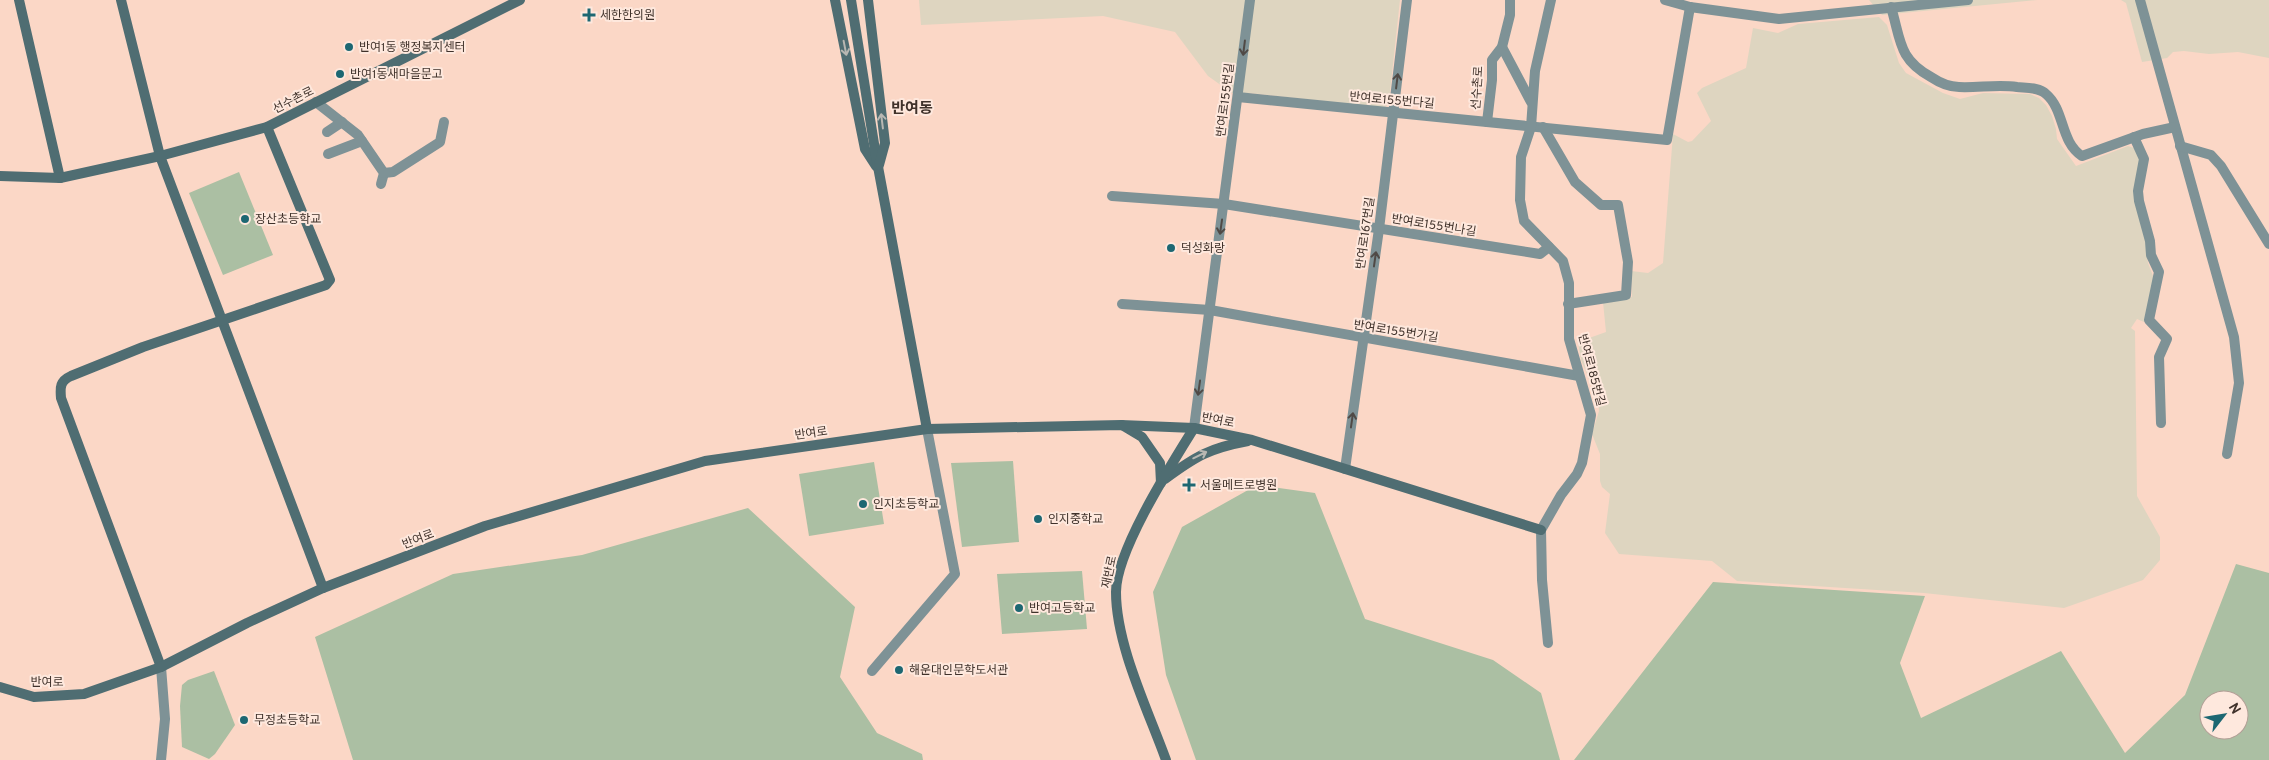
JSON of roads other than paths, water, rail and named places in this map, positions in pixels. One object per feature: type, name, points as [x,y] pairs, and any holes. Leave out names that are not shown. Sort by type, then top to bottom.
[{"type":"main road","points":[[19,0],[60,178]]},
{"type":"main road","points":[[120,0],[160,156],[220,321],[323,588]]},
{"type":"main road","name":"선수촌로","points":[[0,176],[60,178],[160,156],[267,127],[520,0]]},
{"type":"main road","points":[[835,0],[865,149],[878,168]]},
{"type":"main road","points":[[851,0],[878,168],[927,429]]},
{"type":"main road","points":[[868,0],[885,143],[878,168]]},
{"type":"main road","points":[[160,667],[61,398],[60,386],[63,380],[70,376],[220,321],[326,285],[330,278],[267,127]]},
{"type":"main road","points":[[1121,425],[1142,437],[1160,463],[1161,483]]},
{"type":"main road","name":"반여로","points":[[0,688],[34,697],[84,694],[160,667],[323,588],[485,526],[705,461],[927,429],[1121,425],[1194,428],[1252,440],[1541,530]]},
{"type":"main road","name":"재반로","points":[[1166,760],[1120,634],[1116,591],[1123,558],[1161,483],[1194,428]]},
{"type":"main road","points":[[1161,483],[1193,458],[1218,446],[1252,440]]},
{"type":"street","name":"반여로155번길","points":[[1194,428],[1250,0]]},
{"type":"street","name":"반여로167번길","points":[[1346,468],[1379,229],[1407,0]]},
{"type":"street","name":"선수촌로","points":[[1487,122],[1492,80],[1492,60],[1502,47],[1510,14],[1510,0]]},
{"type":"street","name":"반여로185번길","points":[[1541,530],[1582,463],[1591,415],[1569,339],[1568,304],[1570,283],[1562,261],[1524,221],[1520,200],[1520,157],[1531,127],[1535,71],[1551,0]]},
{"type":"street","points":[[1665,0],[1690,7],[1779,18],[1875,4],[1891,7],[1968,0]]},
{"type":"street","points":[[2140,0],[2234,337],[2239,383],[2227,454]]},
{"type":"street","name":"반여로155번다길","points":[[1238,97],[1667,140],[1690,7]]},
{"type":"street","points":[[1891,7],[1905,57],[1912,65],[1946,86],[2008,85],[2039,90],[2047,94],[2069,143],[2082,156],[2134,137],[2175,127]]},
{"type":"street","points":[[1502,47],[1532,102]]},
{"type":"street","points":[[316,102],[342,122],[362,141],[384,173],[381,184]]},
{"type":"street","points":[[327,132],[342,122]]},
{"type":"street","points":[[384,173],[392,172],[440,142],[444,122]]},
{"type":"street","points":[[1543,128],[1560,152],[1575,182],[1601,205],[1618,205],[1628,262],[1626,295],[1568,304]]},
{"type":"street","points":[[2134,137],[2144,159],[2138,191],[2139,201],[2150,240],[2151,255],[2159,272],[2149,320],[2166,339],[2159,357],[2161,423]]},
{"type":"street","points":[[328,154],[362,141]]},
{"type":"street","points":[[2180,146],[2211,155],[2221,166],[2269,244]]},
{"type":"street","points":[[1112,196],[1224,204]]},
{"type":"street","name":"반여로155번나길","points":[[1224,204],[1540,254],[1548,247]]},
{"type":"street","points":[[1122,304],[1210,310]]},
{"type":"street","name":"반여로155번가길","points":[[1210,310],[1363,339],[1579,376]]},
{"type":"street","points":[[872,671],[955,574],[927,429]]},
{"type":"street","points":[[1541,530],[1542,580],[1548,643]]},
{"type":"street","points":[[160,667],[165,719],[161,760]]},
{"type":"place","name":"세한한의원","points":[[589,15]]},
{"type":"place","name":"반여1동 행정복지센터","points":[[349,47]]},
{"type":"place","name":"반여1동새마을문고","points":[[340,74]]},
{"type":"place","name":"장산초등학교","points":[[245,219]]},
{"type":"place","name":"덕성화랑","points":[[1171,248]]},
{"type":"place","name":"서울메트로병원","points":[[1189,485]]},
{"type":"place","name":"인지초등학교","points":[[863,504]]},
{"type":"place","name":"인지중학교","points":[[1038,519]]},
{"type":"place","name":"반여고등학교","points":[[1019,608]]},
{"type":"place","name":"해운대인문학도서관","points":[[899,670]]},
{"type":"place","name":"무정초등학교","points":[[244,720]]},
{"type":"district","name":"반여동","points":[[912,108]]}]
